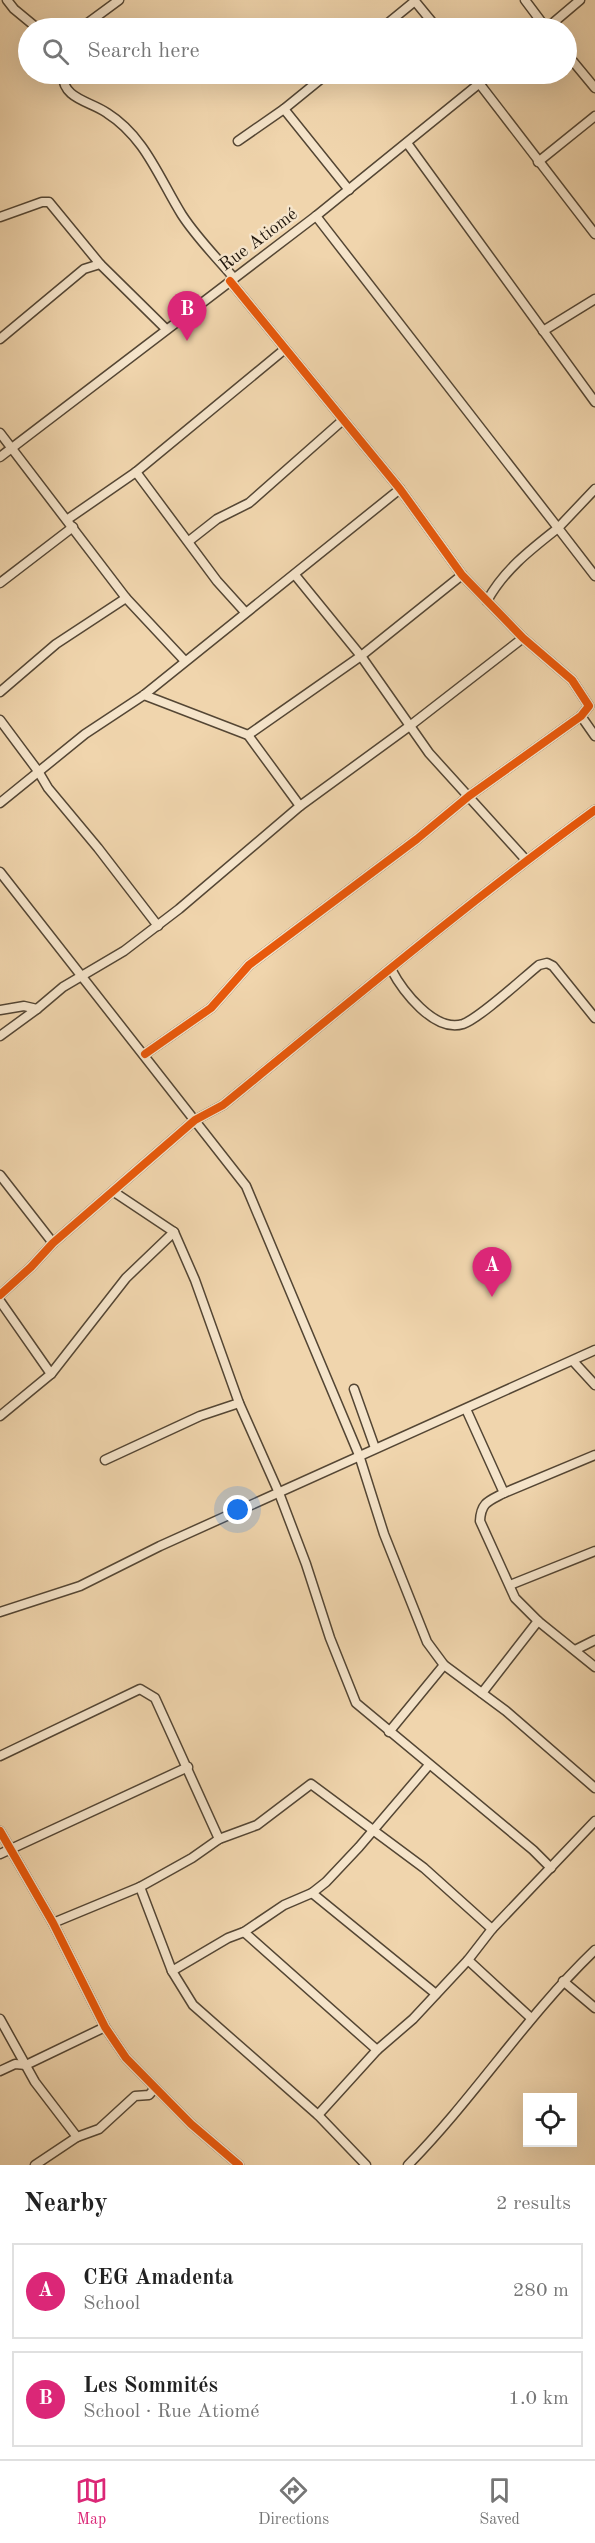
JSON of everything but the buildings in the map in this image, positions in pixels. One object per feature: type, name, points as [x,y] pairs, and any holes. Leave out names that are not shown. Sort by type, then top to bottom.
[{"type":"street","points":[[7,0],[25,18]]},
{"type":"street","points":[[95,18],[119,0]]},
{"type":"street","points":[[393,18],[414,0],[428,18]]},
{"type":"street","points":[[525,0],[538,18]]},
{"type":"street","points":[[558,18],[580,0]]},
{"type":"street","points":[[577,66],[595,88]]},
{"type":"street","points":[[64,84],[68,92],[105,111],[138,141],[183,217],[285,349],[400,489],[462,575],[523,638],[572,680],[592,703],[581,716],[470,796],[417,839],[249,965],[210,1008],[145,1054]]},
{"type":"street","points":[[238,141],[315,84]]},
{"type":"street","name":"Rue Atiomé","points":[[0,457],[316,216],[478,84]]},
{"type":"street","points":[[480,84],[595,234]]},
{"type":"street","points":[[284,109],[349,190]]},
{"type":"street","points":[[538,162],[595,116]]},
{"type":"street","points":[[407,143],[595,402]]},
{"type":"street","points":[[0,217],[42,202],[49,202],[100,264],[166,329]]},
{"type":"street","points":[[316,216],[595,576]]},
{"type":"street","points":[[0,339],[84,269],[100,264]]},
{"type":"street","points":[[543,331],[595,299]]},
{"type":"street","points":[[0,583],[70,523],[136,472],[285,349]]},
{"type":"street","points":[[189,541],[217,519],[249,503],[343,420]]},
{"type":"street","points":[[0,433],[126,598],[184,660]]},
{"type":"street","points":[[136,472],[217,581],[245,612]]},
{"type":"street","points":[[0,803],[85,734],[144,695],[184,660],[295,575],[400,489]]},
{"type":"street","points":[[487,601],[510,568],[558,528],[595,489]]},
{"type":"street","points":[[295,575],[361,656],[429,753],[526,860]]},
{"type":"street","points":[[249,735],[361,656],[462,575]]},
{"type":"street","points":[[0,692],[56,644],[126,598]]},
{"type":"street","points":[[0,1036],[63,987],[112,960],[158,926],[300,806],[411,725],[523,638]]},
{"type":"street","points":[[144,695],[249,735],[254,746],[300,806]]},
{"type":"street","points":[[581,716],[595,736]]},
{"type":"street","points":[[0,720],[48,788],[118,872],[158,926]]},
{"type":"street","points":[[0,1295],[32,1268],[53,1243],[195,1120],[223,1105],[526,860],[595,810]]},
{"type":"street","points":[[0,872],[115,1020],[145,1054],[246,1186],[359,1455],[384,1534],[414,1613],[428,1642],[444,1665],[482,1693],[595,1788]]},
{"type":"street","points":[[391,969],[400,986],[416,1003],[435,1020],[450,1025],[463,1024],[476,1016],[539,965],[547,963],[553,966],[595,1018]]},
{"type":"street","points":[[0,1010],[24,1006],[37,1009]]},
{"type":"street","points":[[0,1175],[53,1243]]},
{"type":"street","points":[[114,1192],[174,1232],[195,1280],[239,1403],[279,1492],[356,1703],[533,1850],[551,1868]]},
{"type":"street","points":[[0,1416],[51,1374],[126,1278],[174,1232]]},
{"type":"street","points":[[0,1301],[51,1374]]},
{"type":"street","points":[[0,1612],[80,1586],[160,1546],[595,1350]]},
{"type":"street","points":[[573,1361],[595,1385]]},
{"type":"street","points":[[354,1389],[375,1448]]},
{"type":"street","points":[[105,1460],[200,1416],[239,1403]]},
{"type":"street","points":[[466,1409],[504,1493]]},
{"type":"street","points":[[595,1455],[487,1502],[481,1509],[480,1521],[515,1598],[538,1621],[595,1667]]},
{"type":"street","points":[[510,1585],[595,1551]]},
{"type":"street","points":[[482,1693],[538,1621]]},
{"type":"street","points":[[575,1650],[595,1640]]},
{"type":"street","points":[[389,1732],[444,1665]]},
{"type":"street","points":[[0,1756],[140,1689],[155,1698],[219,1839]]},
{"type":"street","points":[[172,1971],[228,1938],[244,1932],[267,1915],[312,1893],[327,1882],[429,1765]]},
{"type":"street","points":[[0,1854],[188,1767]]},
{"type":"street","points":[[53,1923],[140,1887],[192,1858],[219,1839],[257,1825],[311,1784],[424,1868],[492,1929]]},
{"type":"street","points":[[318,2115],[377,2050],[412,2019],[468,1960],[492,1929],[595,1821]]},
{"type":"street","points":[[0,1831],[53,1923],[105,2027],[126,2058],[191,2124],[239,2165]]},
{"type":"street","points":[[140,1887],[172,1971],[193,2005],[318,2115],[366,2165]]},
{"type":"street","points":[[312,1893],[435,1994]]},
{"type":"street","points":[[244,1932],[377,2050]]},
{"type":"street","points":[[408,2165],[437,2136],[562,1981],[595,1950]]},
{"type":"street","points":[[468,1960],[531,2018]]},
{"type":"street","points":[[562,1981],[595,2008]]},
{"type":"street","points":[[0,2019],[35,2082],[77,2138]]},
{"type":"street","points":[[0,2071],[15,2064],[26,2065],[105,2027]]},
{"type":"street","points":[[35,2165],[77,2138],[99,2129],[135,2096],[149,2095],[155,2088]]},
{"type":"cycle path","points":[[145,1054],[211,1008],[249,965],[417,839],[469,796],[581,716],[589,706],[572,680],[523,638],[462,575],[400,489],[230,281]]},
{"type":"cycle path","points":[[0,1295],[53,1243],[195,1120],[223,1105],[453,918],[595,810]]},
{"type":"cycle path","points":[[0,1831],[53,1923],[105,2027],[126,2058],[191,2124],[239,2165]]},
{"type":"place","name":"Les Sommités","points":[[187,341]]},
{"type":"place","name":"CEG Amadenta","points":[[492,1297]]}]
